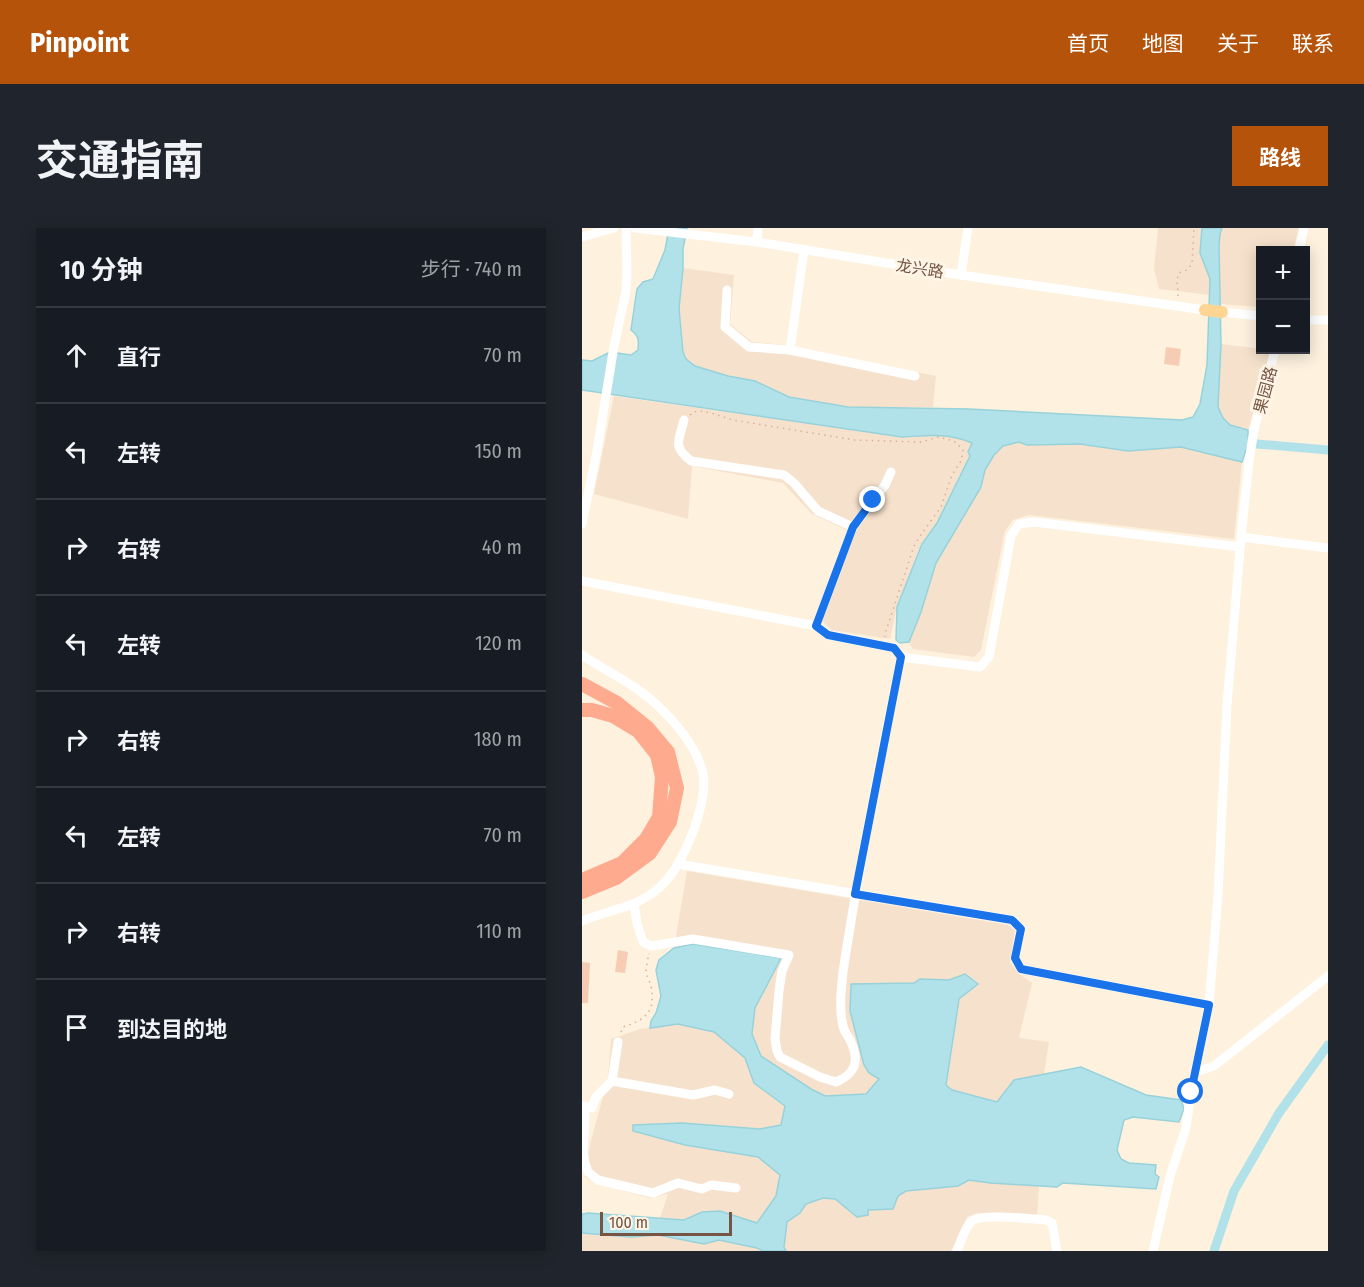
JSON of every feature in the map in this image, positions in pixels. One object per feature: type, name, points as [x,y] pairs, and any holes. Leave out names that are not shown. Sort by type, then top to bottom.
[{"type":"highway","points":[[582,684],[617,703],[648,729],[668,752],[677,788],[670,822],[650,853],[616,878],[582,892]]},
{"type":"highway","points":[[582,710],[592,710],[613,716],[638,731],[657,755],[662,777],[659,817],[646,839],[622,863],[582,880]]},
{"type":"main road","points":[[1205,310],[1222,312]]},
{"type":"street","points":[[582,237],[614,228]]},
{"type":"street","points":[[582,524],[626,291],[626,228]]},
{"type":"street","name":"龙兴路","points":[[635,228],[757,242],[961,275],[1205,310]]},
{"type":"street","points":[[757,242],[759,228]]},
{"type":"street","points":[[961,275],[968,228]]},
{"type":"street","points":[[1300,246],[1304,228]]},
{"type":"street","points":[[790,350],[804,250]]},
{"type":"street","points":[[728,290],[725,327],[749,346],[790,350],[915,376]]},
{"type":"street","points":[[1222,312],[1256,316]]},
{"type":"street","points":[[1310,320],[1328,320]]},
{"type":"street","name":"果园路","points":[[1153,1251],[1170,1176],[1186,1128],[1209,1005],[1218,895],[1227,705],[1240,542],[1254,430],[1274,354]]},
{"type":"street","points":[[684,420],[678,444],[680,453],[691,461],[784,475],[818,511],[853,527]]},
{"type":"street","points":[[816,626],[853,527],[885,485],[891,472]]},
{"type":"street","points":[[582,580],[816,626],[828,635],[894,648],[901,657],[980,667],[989,657],[1011,536],[1019,524],[1034,522],[1328,548]]},
{"type":"street","points":[[582,655],[641,692],[666,713],[685,736],[703,774],[697,821],[682,858],[667,880],[654,892],[634,904],[582,921]]},
{"type":"street","points":[[634,904],[643,942],[651,946],[693,939],[789,955],[782,971],[779,991],[775,1039],[777,1051],[780,1057],[820,1077],[836,1082],[847,1078],[854,1070],[855,1056],[851,1042],[843,1030],[840,1009],[842,980],[855,894],[901,657]]},
{"type":"street","points":[[678,864],[1012,920],[1021,929],[1015,958],[1021,969],[1209,1005]]},
{"type":"street","points":[[1195,1072],[1215,1066],[1328,976]]},
{"type":"street","points":[[618,1042],[612,1082],[596,1097],[592,1108],[583,1106],[585,1119],[583,1151],[588,1172],[598,1180],[653,1192],[678,1183],[702,1189],[711,1185],[736,1188]]},
{"type":"street","points":[[612,1082],[693,1095],[715,1090],[729,1095]]},
{"type":"street","points":[[957,1251],[972,1221],[980,1218],[1002,1217],[1046,1220],[1052,1223],[1058,1251]]},
{"type":"path","points":[[1179,306],[1177,280],[1179,273],[1187,270],[1192,264],[1194,228]]},
{"type":"path","points":[[684,420],[693,412],[700,411],[733,420],[854,440],[922,442],[938,437],[954,441],[959,445],[963,450],[961,460],[952,475],[941,507],[914,546],[885,634],[886,647]]},
{"type":"path","points":[[618,1042],[623,1027],[645,1017],[652,1006],[651,987],[646,972],[651,946]]},
{"type":"shaded area","points":[[1158,228],[1202,228],[1200,253],[1210,279],[1210,295],[1159,289],[1154,269]]},
{"type":"shaded area","points":[[1222,228],[1299,228],[1294,246],[1256,246],[1256,307],[1220,304],[1220,234]]},
{"type":"shaded area","points":[[683,268],[734,275],[730,324],[752,342],[786,345],[936,376],[933,407],[848,407],[789,397],[755,381],[695,366],[686,359],[683,352],[679,309]]},
{"type":"shaded area","points":[[1221,344],[1256,348],[1256,354],[1270,354],[1248,430],[1230,425],[1223,418],[1218,407]]},
{"type":"shaded area","points":[[614,396],[902,437],[935,435],[961,438],[972,443],[968,452],[970,456],[937,523],[922,544],[897,607],[890,639],[832,630],[816,616],[847,530],[812,514],[783,483],[692,466],[688,519],[594,494]]},
{"type":"shaded area","points":[[1019,442],[1027,445],[1181,447],[1242,462],[1234,539],[1029,515],[1013,520],[1005,531],[981,650],[974,657],[913,649],[909,642],[936,563],[981,487],[985,470],[994,455],[1003,446]]},
{"type":"shaded area","points":[[687,871],[1008,925],[1015,930],[1010,962],[1018,973],[1032,983],[1019,1038],[1049,1042],[1044,1074],[1014,1080],[997,1102],[952,1090],[946,1085],[959,999],[949,980],[921,979],[914,983],[851,984],[850,1011],[864,1065],[869,1073],[880,1079],[867,1094],[825,1096],[811,1089],[761,1056],[752,1034],[755,1008],[780,959],[693,944],[674,948]]},
{"type":"shaded area","points":[[678,1024],[714,1032],[745,1058],[754,1083],[785,1107],[781,1126],[760,1129],[682,1123],[634,1131],[685,1145],[758,1157],[781,1175],[776,1196],[757,1223],[720,1211],[702,1212],[684,1220],[660,1218],[668,1194],[650,1198],[597,1184],[585,1177],[590,1144],[608,1078],[611,1039],[640,1029]]},
{"type":"shaded area","points":[[969,1180],[1039,1186],[1037,1216],[977,1213],[967,1217],[951,1251],[786,1251],[784,1247],[787,1222],[800,1213],[806,1204],[823,1197],[835,1199],[857,1217],[906,1191],[958,1186]]},
{"type":"shaded area","points":[[582,1233],[631,1237],[658,1235],[704,1244],[719,1240],[763,1251],[582,1251]]},
{"type":"water","points":[[669,228],[687,228],[683,249],[679,309],[683,352],[686,359],[695,366],[755,381],[789,397],[848,407],[969,409],[1182,420],[1193,417],[1200,404],[1207,365],[1210,279],[1200,253],[1202,228],[1222,228],[1219,246],[1221,344],[1218,407],[1223,418],[1230,425],[1248,430],[1248,444],[1242,462],[1181,447],[1128,451],[1080,444],[1027,445],[1019,442],[1003,446],[985,470],[981,487],[936,563],[909,642],[900,643],[896,640],[897,607],[922,544],[937,523],[970,456],[968,452],[972,443],[946,436],[902,437],[582,390],[582,360],[592,361],[610,352],[631,355],[638,350],[638,339],[631,330],[637,289],[643,282],[653,279],[665,250]]},
{"type":"water","points":[[693,944],[781,958],[755,1008],[752,1034],[761,1056],[825,1096],[866,1094],[879,1079],[869,1073],[864,1065],[850,1011],[851,984],[914,983],[920,979],[949,980],[965,974],[978,984],[959,999],[946,1085],[952,1090],[997,1102],[1014,1080],[1081,1067],[1146,1095],[1181,1100],[1184,1109],[1179,1122],[1133,1117],[1124,1120],[1117,1150],[1121,1159],[1129,1163],[1156,1165],[1155,1174],[1159,1177],[1156,1189],[1063,1183],[1057,1187],[969,1180],[958,1186],[906,1191],[898,1196],[893,1209],[868,1210],[868,1215],[857,1217],[835,1199],[823,1198],[806,1204],[800,1213],[787,1222],[784,1247],[786,1251],[763,1251],[719,1240],[704,1244],[658,1235],[631,1237],[582,1233],[582,1214],[588,1213],[684,1220],[702,1212],[720,1211],[757,1223],[776,1196],[780,1175],[758,1157],[685,1145],[633,1131],[633,1125],[682,1123],[760,1129],[781,1125],[785,1106],[754,1083],[745,1058],[714,1032],[678,1024],[650,1028],[661,996],[656,970],[659,960],[674,948]]},
{"type":"building","points":[[1166,347],[1181,349],[1179,366],[1164,364]]},
{"type":"building","points":[[618,950],[628,952],[625,973],[615,972]]},
{"type":"building","points":[[582,962],[590,963],[588,1003],[582,1003]]},
{"type":"waterway","points":[[1245,443],[1328,450]]},
{"type":"waterway","points":[[1214,1251],[1234,1191],[1279,1113],[1328,1045]]},
{"type":"route","points":[[873,500],[853,527],[816,626],[828,635],[894,648],[901,657],[855,894],[1012,920],[1021,929],[1015,958],[1021,969],[1209,1005],[1191,1092]]}]
